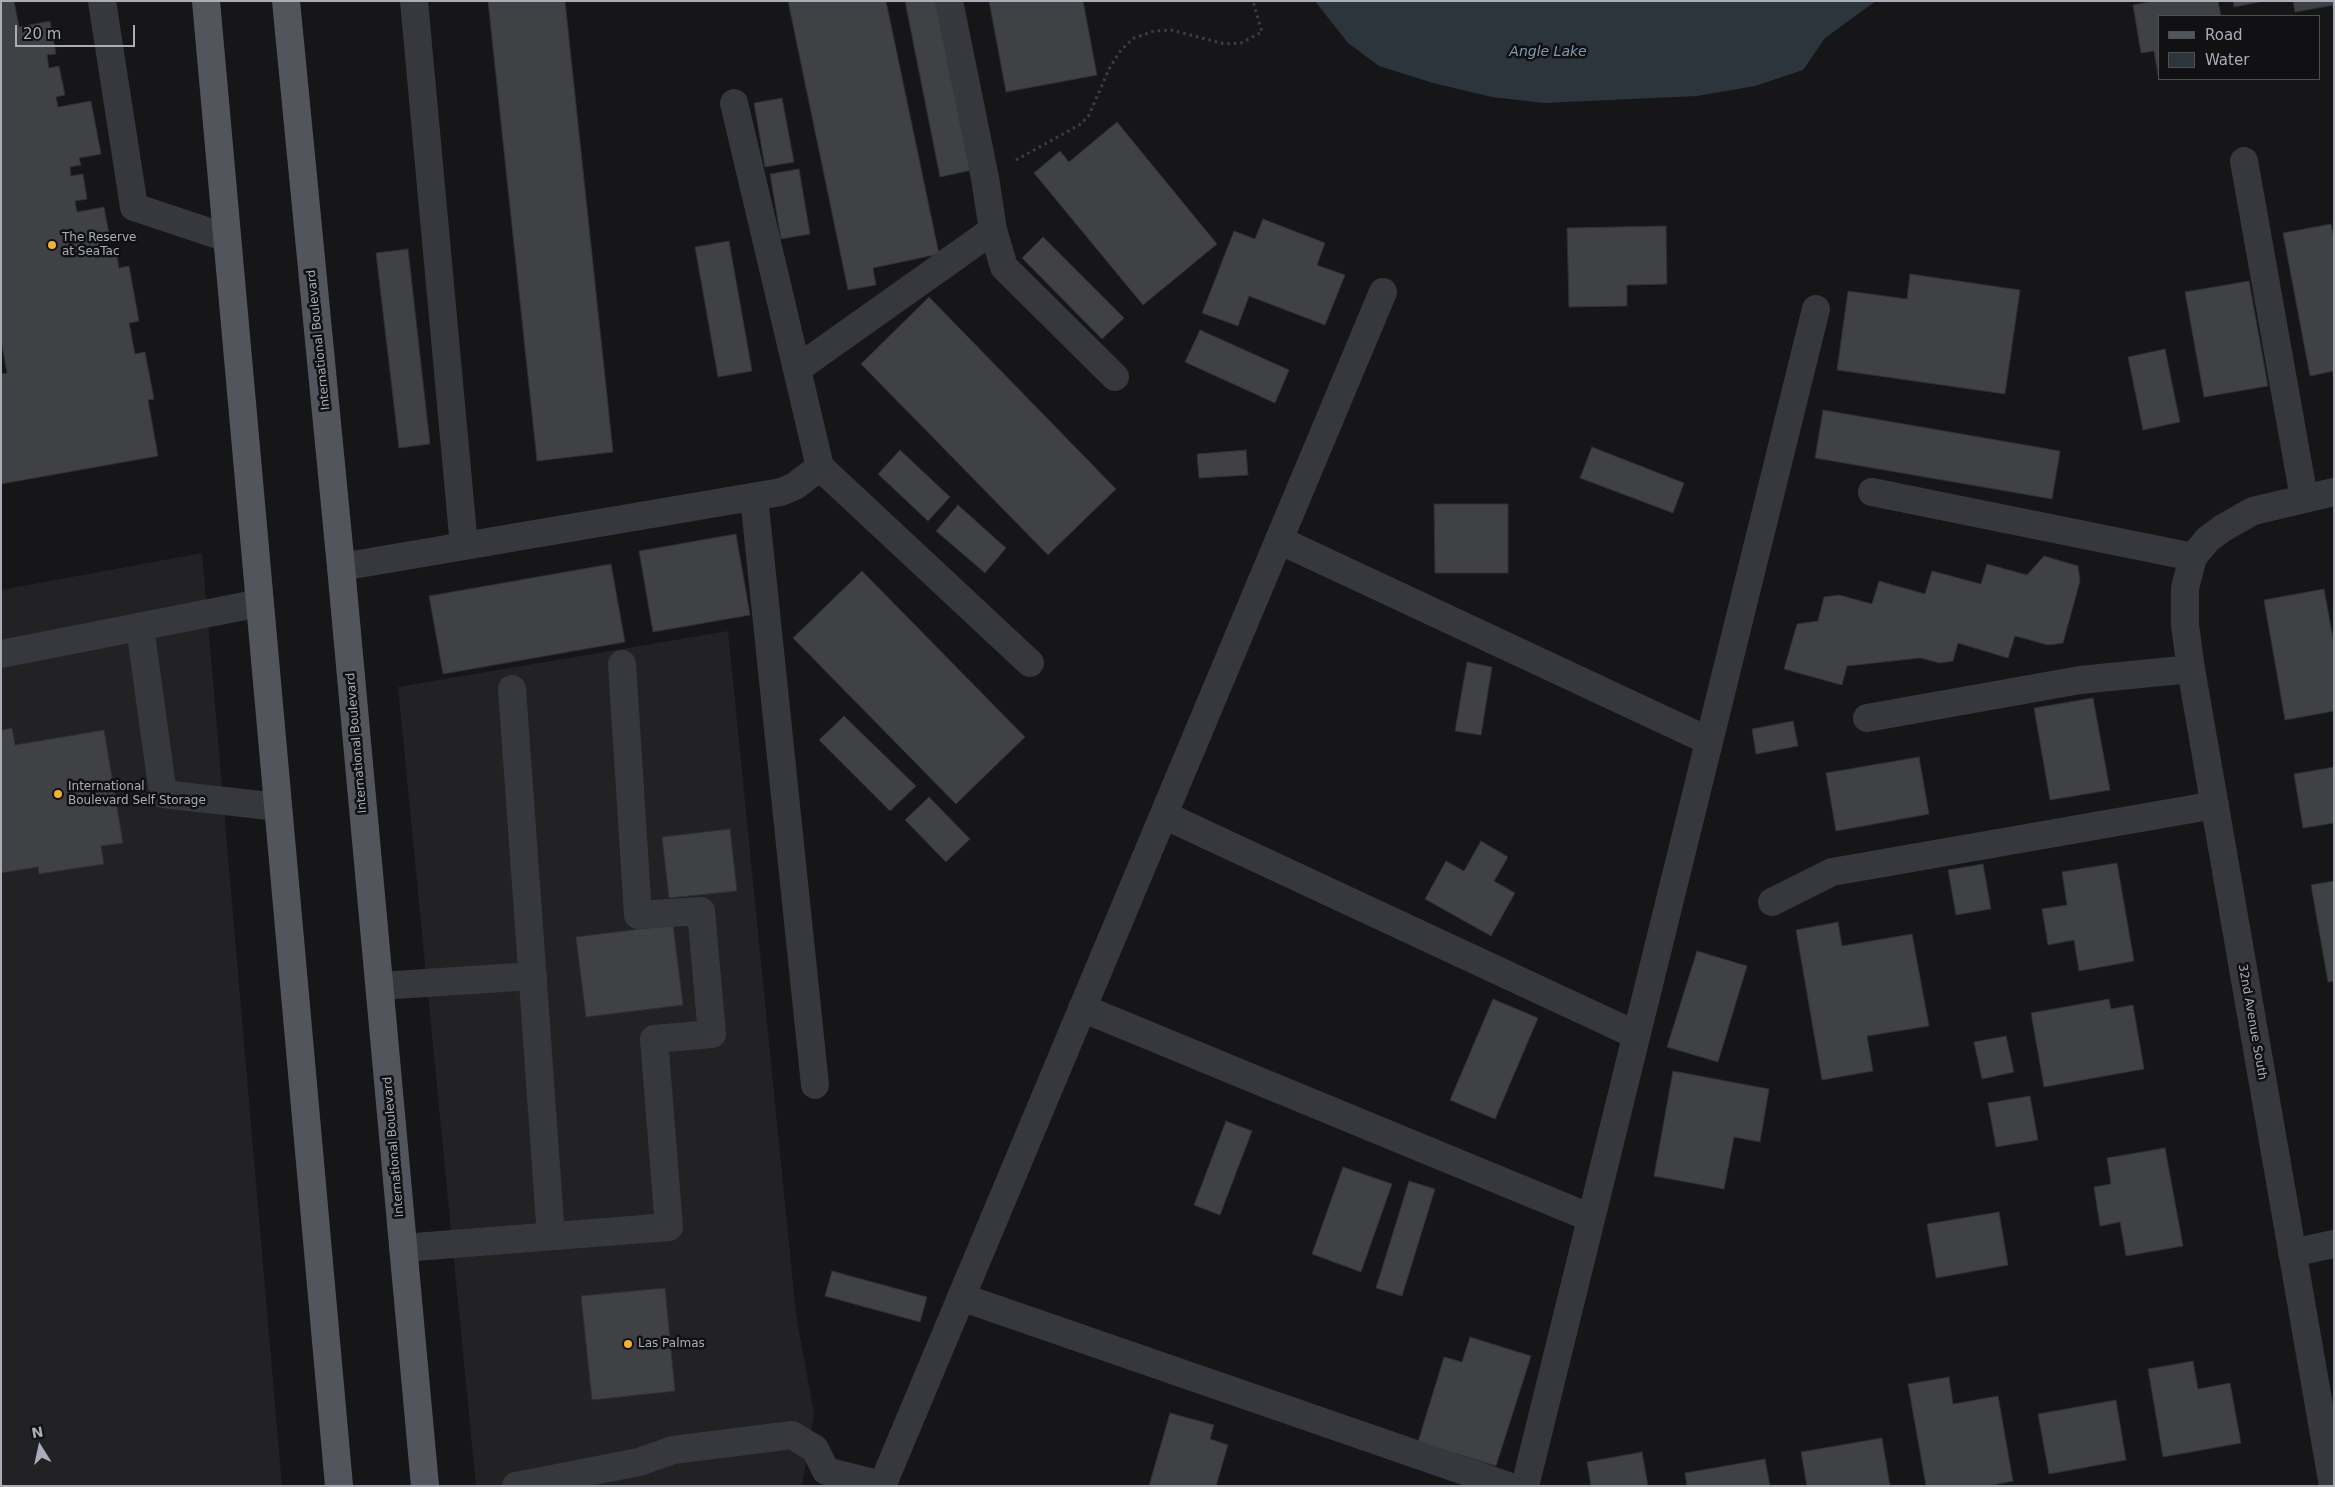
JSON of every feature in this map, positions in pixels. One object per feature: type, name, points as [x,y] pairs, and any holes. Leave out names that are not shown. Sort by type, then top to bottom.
[{"type":"main road","points":[[206,1],[339,1486]]},
{"type":"main road","name":"International Boulevard","points":[[286,1],[341,567],[425,1486]]},
{"type":"street","points":[[102,1],[134,207],[227,238]]},
{"type":"street","points":[[414,1],[464,546]]},
{"type":"street","points":[[950,1],[986,178],[993,230],[1004,267],[1115,377]]},
{"type":"street","points":[[734,103],[820,466],[1030,663]]},
{"type":"street","points":[[2244,161],[2304,498]]},
{"type":"street","points":[[797,369],[993,230]]},
{"type":"street","points":[[516,1486],[639,1462],[673,1450],[792,1435],[815,1449],[826,1471],[882,1485],[1383,292]]},
{"type":"street","points":[[1525,1486],[1816,309]]},
{"type":"street","points":[[341,567],[781,492],[795,486],[820,466]]},
{"type":"street","points":[[1872,492],[2193,557],[2208,539],[2253,511],[2334,492]]},
{"type":"street","points":[[754,496],[815,1086]]},
{"type":"street","points":[[1279,540],[1709,741]]},
{"type":"street","name":"32nd Avenue South","points":[[2193,557],[2185,588],[2185,624],[2191,669],[2333,1486]]},
{"type":"street","points":[[1,654],[260,603]]},
{"type":"street","points":[[140,626],[163,794],[278,807]]},
{"type":"street","points":[[404,1248],[669,1227],[654,1039],[712,1034],[701,911],[638,915],[622,664]]},
{"type":"street","points":[[1868,718],[2080,680],[2191,669]]},
{"type":"street","points":[[512,689],[551,1236]]},
{"type":"street","points":[[1772,902],[1832,872],[2215,805]]},
{"type":"street","points":[[1164,815],[1636,1035]]},
{"type":"street","points":[[380,986],[533,976]]},
{"type":"street","points":[[1082,1008],[1591,1218]]},
{"type":"street","points":[[2292,1253],[2334,1244]]},
{"type":"street","points":[[961,1297],[1508,1486]]},
{"type":"path","points":[[986,178],[1080,124],[1089,115],[1109,69],[1121,50],[1134,38],[1154,31],[1171,30],[1225,44],[1241,43],[1262,32],[1253,1]]},
{"type":"shaded area","points":[[202,553],[282,1486],[1,1486],[1,590]]},
{"type":"shaded area","points":[[728,631],[796,1314],[814,1414],[802,1486],[476,1486],[398,687]]},
{"type":"water","name":"Angle Lake","points":[[1315,1],[1876,1],[1825,38],[1803,70],[1755,86],[1697,96],[1544,103],[1492,97],[1433,83],[1379,66],[1348,43]]},
{"type":"building","name":"The Reserve at SeaTac","points":[[1,1],[14,1],[19,27],[50,21],[56,54],[47,55],[49,68],[59,66],[65,95],[56,97],[58,107],[91,101],[101,154],[79,158],[81,165],[70,167],[71,176],[83,174],[87,199],[75,201],[77,212],[104,207],[110,239],[102,240],[104,252],[116,250],[119,268],[129,266],[139,321],[129,323],[135,354],[145,352],[154,399],[148,400],[158,456],[1,484],[1,374],[7,373],[1,340]]},
{"type":"building","points":[[488,1],[565,1],[613,452],[537,461]]},
{"type":"building","points":[[788,1],[886,1],[939,254],[873,268],[876,285],[848,290]]},
{"type":"building","points":[[905,1],[938,1],[972,170],[940,177]]},
{"type":"building","points":[[989,1],[1083,1],[1097,75],[1006,92]]},
{"type":"building","points":[[2153,1],[2218,1],[2221,15],[2158,15],[2158,75],[2154,51],[2141,53],[2133,5]]},
{"type":"building","points":[[2233,1],[2265,1],[2234,7]]},
{"type":"building","points":[[2293,1],[2334,1],[2334,5],[2295,12]]},
{"type":"building","points":[[782,98],[794,162],[765,167],[754,103]]},
{"type":"building","points":[[1117,122],[1217,244],[1143,305],[1034,173],[1060,151],[1069,162]]},
{"type":"building","points":[[799,169],[810,234],[781,239],[770,174]]},
{"type":"building","points":[[1263,219],[1325,243],[1317,265],[1345,275],[1325,325],[1249,296],[1238,326],[1202,313],[1234,231],[1255,239]]},
{"type":"building","points":[[2331,224],[2334,238],[2334,371],[2310,376],[2283,233]]},
{"type":"building","points":[[1666,226],[1667,284],[1627,285],[1627,306],[1569,307],[1567,228]]},
{"type":"building","points":[[1043,237],[1124,318],[1102,339],[1022,258]]},
{"type":"building","points":[[729,241],[752,371],[718,377],[695,247]]},
{"type":"building","points":[[408,249],[430,444],[399,448],[376,253]]},
{"type":"building","points":[[1910,274],[2020,290],[2005,394],[1837,370],[1848,291],[1907,299]]},
{"type":"building","points":[[2249,281],[2268,386],[2204,397],[2185,292]]},
{"type":"building","points":[[929,297],[1116,489],[1048,555],[861,364]]},
{"type":"building","points":[[1200,330],[1289,370],[1275,403],[1185,362]]},
{"type":"building","points":[[2165,349],[2180,422],[2143,430],[2128,357]]},
{"type":"building","points":[[1823,410],[2060,451],[2052,499],[1815,458]]},
{"type":"building","points":[[1592,447],[1684,483],[1673,513],[1580,478]]},
{"type":"building","points":[[900,450],[950,497],[928,521],[878,474]]},
{"type":"building","points":[[1246,450],[1248,475],[1199,478],[1197,454]]},
{"type":"building","points":[[1434,504],[1508,504],[1508,573],[1435,573]]},
{"type":"building","points":[[958,505],[1006,548],[985,573],[936,531]]},
{"type":"building","points":[[736,534],[750,615],[653,632],[639,551]]},
{"type":"building","points":[[2044,556],[2078,566],[2080,581],[2063,643],[2048,645],[2015,636],[2008,658],[1958,643],[1953,661],[1940,663],[1920,658],[1847,666],[1842,685],[1784,669],[1797,624],[1818,621],[1824,597],[1839,595],[1872,604],[1879,581],[1925,594],[1932,571],[1981,584],[1987,564],[2027,575]]},
{"type":"building","points":[[611,564],[625,642],[443,674],[429,596]]},
{"type":"building","points":[[862,571],[1025,737],[956,804],[793,638]]},
{"type":"building","points":[[2324,589],[2334,644],[2334,711],[2285,720],[2264,600]]},
{"type":"building","points":[[1467,662],[1492,667],[1481,735],[1455,731]]},
{"type":"building","points":[[2093,698],[2110,790],[2050,800],[2034,708]]},
{"type":"building","points":[[844,716],[916,786],[890,811],[819,740]]},
{"type":"building","points":[[1793,721],[1798,746],[1756,754],[1752,729]]},
{"type":"building","name":"International Boulevard Self Storage","points":[[12,728],[15,745],[104,730],[123,843],[101,846],[104,864],[39,874],[38,867],[1,873],[1,730]]},
{"type":"building","points":[[1919,757],[1929,814],[1836,831],[1826,773]]},
{"type":"building","points":[[2334,767],[2334,823],[2303,828],[2294,774]]},
{"type":"building","points":[[929,797],[970,839],[946,862],[905,820]]},
{"type":"building","points":[[730,829],[737,891],[669,898],[662,837]]},
{"type":"building","points":[[1481,841],[1508,857],[1494,881],[1515,893],[1491,936],[1425,899],[1446,861],[1464,871]]},
{"type":"building","points":[[2117,863],[2134,961],[2079,971],[2074,940],[2048,945],[2042,909],[2067,905],[2062,872]]},
{"type":"building","points":[[1983,864],[1991,909],[1956,915],[1948,870]]},
{"type":"building","points":[[2334,881],[2334,981],[2328,982],[2311,885]]},
{"type":"building","points":[[1838,922],[1842,946],[1912,934],[1929,1026],[1867,1036],[1873,1071],[1822,1080],[1796,930]]},
{"type":"building","points":[[673,925],[683,1005],[586,1017],[576,937]]},
{"type":"building","points":[[1697,951],[1747,966],[1718,1062],[1667,1047]]},
{"type":"building","points":[[1493,999],[1538,1018],[1495,1119],[1450,1100]]},
{"type":"building","points":[[2109,999],[2111,1009],[2133,1005],[2144,1069],[2044,1087],[2031,1013]]},
{"type":"building","points":[[2006,1036],[2014,1072],[1982,1079],[1974,1042]]},
{"type":"building","points":[[1673,1071],[1769,1089],[1760,1142],[1734,1137],[1724,1189],[1654,1176]]},
{"type":"building","points":[[2030,1096],[2038,1140],[1996,1147],[1988,1103]]},
{"type":"building","points":[[1226,1121],[1252,1131],[1220,1215],[1194,1205]]},
{"type":"building","points":[[2165,1148],[2183,1246],[2126,1256],[2120,1222],[2100,1226],[2094,1187],[2111,1184],[2107,1158]]},
{"type":"building","points":[[1343,1167],[1392,1184],[1361,1272],[1312,1254]]},
{"type":"building","points":[[1409,1181],[1435,1189],[1402,1296],[1376,1288]]},
{"type":"building","points":[[1999,1212],[2008,1265],[1936,1278],[1927,1224]]},
{"type":"building","points":[[832,1271],[927,1297],[920,1322],[825,1296]]},
{"type":"building","name":"Las Palmas","points":[[665,1288],[675,1391],[592,1400],[581,1296]]},
{"type":"building","points":[[1470,1337],[1531,1356],[1496,1466],[1418,1442],[1444,1357],[1462,1362]]},
{"type":"building","points":[[2193,1361],[2198,1389],[2230,1383],[2241,1443],[2163,1457],[2148,1369]]},
{"type":"building","points":[[1949,1377],[1953,1404],[1998,1396],[2013,1481],[1988,1486],[1926,1486],[1908,1384]]},
{"type":"building","points":[[2116,1400],[2126,1460],[2049,1474],[2038,1414]]},
{"type":"building","points":[[1170,1413],[1214,1425],[1210,1439],[1228,1445],[1216,1486],[1149,1486]]},
{"type":"building","points":[[1882,1438],[1890,1486],[1807,1486],[1801,1452]]},
{"type":"building","points":[[1642,1452],[1648,1486],[1591,1486],[1587,1462]]},
{"type":"building","points":[[1765,1459],[1770,1486],[1687,1486],[1685,1473]]},
{"type":"place","name":"The Reserve at SeaTac","points":[[52,245]]},
{"type":"place","name":"International Boulevard Self Storage","points":[[58,794]]},
{"type":"place","name":"Las Palmas","points":[[628,1344]]}]
